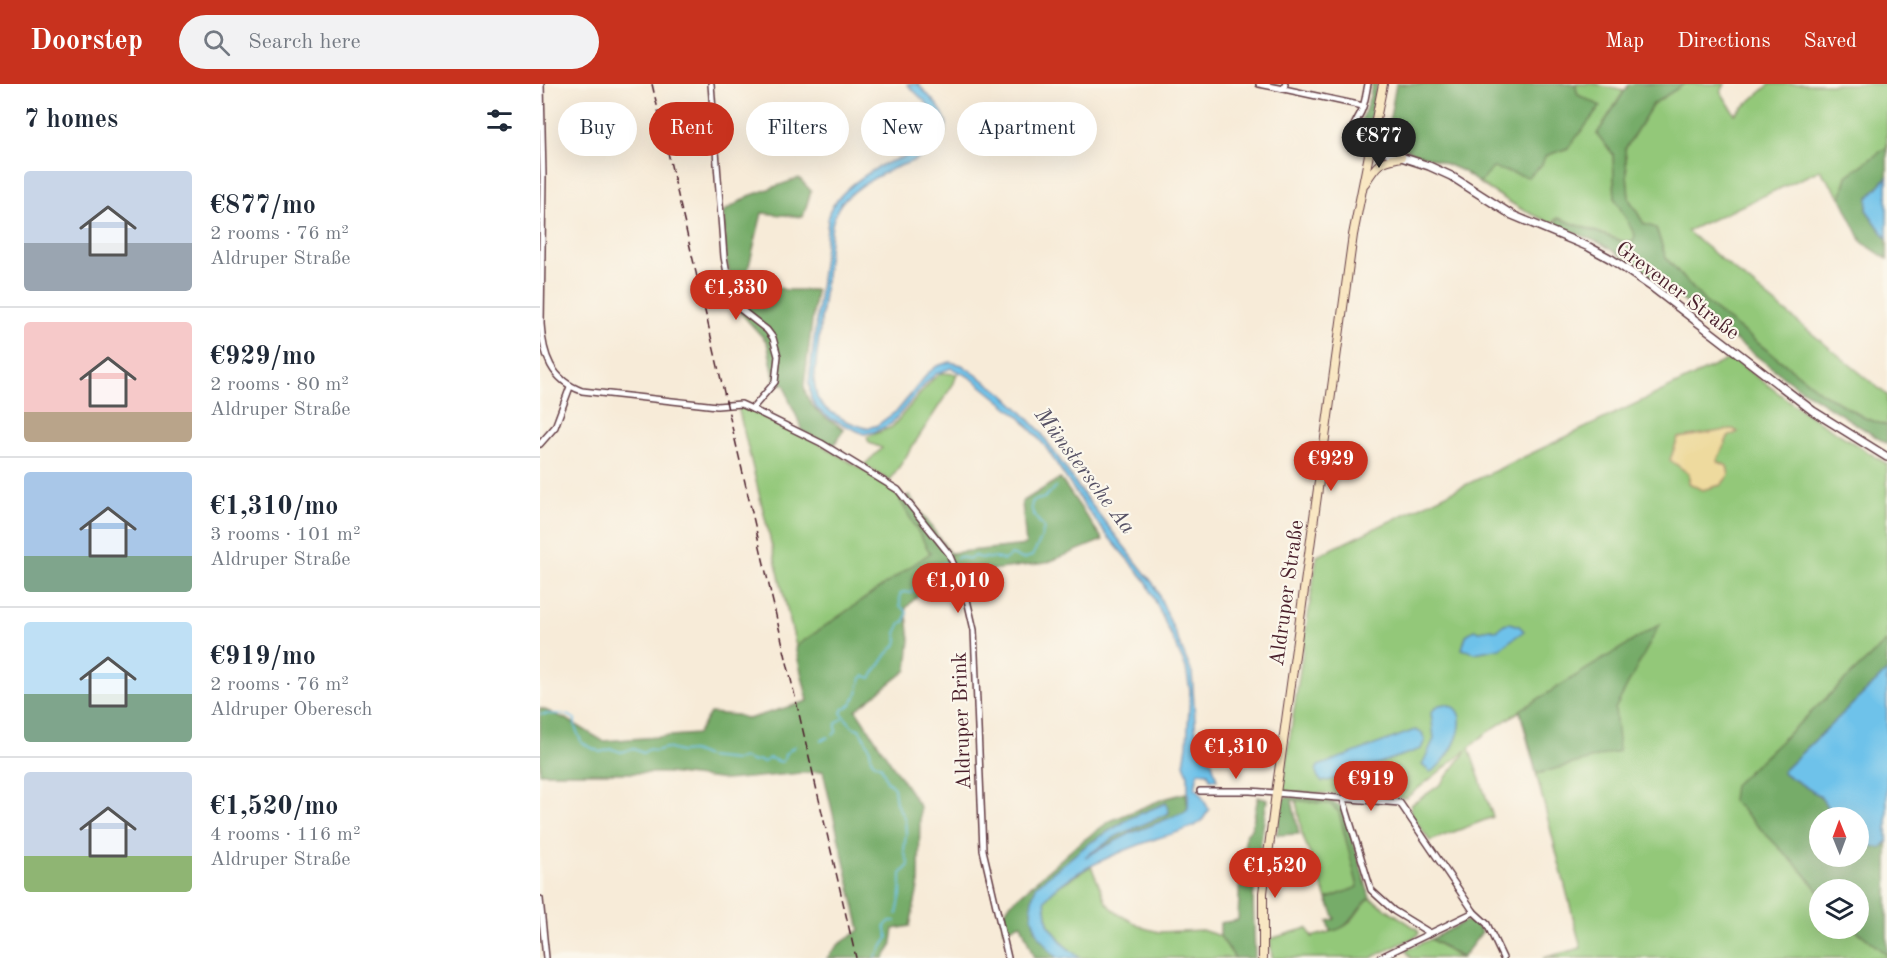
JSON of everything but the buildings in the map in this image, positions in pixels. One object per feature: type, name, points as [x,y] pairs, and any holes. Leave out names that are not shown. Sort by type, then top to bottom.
[{"type":"main road","name":"Aldruper Straße","points":[[1263,958],[1263,893],[1276,793],[1353,235],[1383,84]]},
{"type":"main road","points":[[1362,186],[1377,164],[1401,157]]},
{"type":"street","points":[[540,444],[555,427],[570,387],[549,363],[542,336],[541,84]]},
{"type":"street","points":[[711,84],[724,257],[730,289],[739,308],[767,330],[773,338],[778,356],[775,382],[752,409]]},
{"type":"street","points":[[1259,84],[1284,87],[1363,106]]},
{"type":"street","points":[[1368,84],[1363,106],[1352,126],[1351,135],[1354,141],[1370,147]]},
{"type":"street","name":"Grevener Straße","points":[[1370,147],[1451,176],[1512,215],[1589,247],[1611,259],[1652,287],[1813,411],[1887,457]]},
{"type":"street","name":"Aldruper Brink","points":[[570,387],[599,394],[717,405],[741,404],[821,443],[898,490],[949,554],[965,591],[974,630],[983,850],[1008,958]]},
{"type":"street","points":[[1200,791],[1276,793],[1400,802],[1474,912],[1486,924],[1503,958]]},
{"type":"street","points":[[1343,799],[1371,890],[1394,911],[1430,933]]},
{"type":"street","points":[[540,899],[546,958]]},
{"type":"street","points":[[1379,958],[1474,912]]},
{"type":"green space","points":[[1372,84],[1377,84],[1367,136],[1361,138],[1356,135],[1357,128],[1364,114]]},
{"type":"green space","points":[[1396,84],[1575,84],[1578,95],[1601,106],[1568,148],[1545,156],[1542,165],[1528,177],[1493,168],[1479,183],[1462,171],[1411,152],[1399,145],[1392,137],[1389,123]]},
{"type":"green space","points":[[1575,84],[1595,84],[1624,91],[1597,134],[1613,154],[1615,199],[1636,235],[1633,242],[1622,241],[1558,218],[1551,223],[1521,209],[1479,183],[1493,168],[1545,156],[1568,148],[1600,106],[1578,95]]},
{"type":"green space","points":[[1629,84],[1684,84],[1653,104],[1625,149],[1629,199],[1644,224],[1656,228],[1666,258],[1705,302],[1822,393],[1865,418],[1887,426],[1887,444],[1796,386],[1637,266],[1602,244],[1555,225],[1558,218],[1621,241],[1633,242],[1635,235],[1615,199],[1613,154],[1597,134]]},
{"type":"green space","points":[[1684,84],[1725,84],[1721,92],[1735,114],[1770,84],[1887,84],[1887,147],[1847,176],[1841,198],[1820,170],[1687,231],[1887,395],[1887,426],[1865,418],[1822,393],[1705,302],[1666,258],[1656,228],[1644,224],[1629,199],[1625,149],[1653,104]]},
{"type":"green space","points":[[1887,147],[1887,177],[1868,198],[1867,211],[1887,239],[1887,259],[1862,242],[1841,198],[1847,176]]},
{"type":"green space","points":[[799,178],[811,191],[803,217],[762,213],[746,278],[786,290],[816,290],[804,386],[813,407],[844,429],[833,447],[800,430],[802,428],[785,385],[775,382],[767,342],[737,309],[726,258],[723,212],[749,196]]},
{"type":"green space","points":[[1731,358],[1807,414],[1887,464],[1887,641],[1734,785],[1809,879],[1809,939],[1867,939],[1887,955],[1887,958],[1543,958],[1581,948],[1520,711],[1486,733],[1469,748],[1493,817],[1430,841],[1410,813],[1411,805],[1441,784],[1467,750],[1406,798],[1282,791],[1317,556]]},
{"type":"green space","points":[[942,373],[957,374],[954,383],[890,481],[864,465],[882,448],[869,443],[867,437],[892,427],[932,380]]},
{"type":"green space","points":[[738,407],[746,407],[820,444],[897,490],[904,497],[900,500],[931,553],[796,646]]},
{"type":"green space","points":[[1060,478],[1103,540],[1046,563],[960,574],[958,569],[959,574],[922,591],[906,608],[910,639],[907,670],[856,710],[920,807],[919,883],[910,926],[894,929],[891,948],[884,958],[827,958],[838,945],[860,930],[823,771],[726,780],[667,773],[540,773],[540,708],[568,720],[603,741],[697,734],[710,713],[737,715],[748,719],[808,701],[795,647],[930,553],[900,500],[909,495],[951,555],[951,553],[1026,545],[1022,502]]},
{"type":"green space","points":[[1660,624],[1615,709],[1619,751],[1537,774],[1520,710]]},
{"type":"green space","points":[[1887,641],[1887,671],[1782,772],[1820,796],[1827,807],[1809,807],[1809,867],[1869,867],[1869,845],[1881,848],[1887,842],[1887,955],[1867,939],[1869,879],[1809,879],[1732,800],[1734,785]]},
{"type":"green space","points":[[1186,793],[1188,808],[1185,812],[1129,834],[1085,856],[1117,835],[1169,813],[1166,803],[1130,818],[1088,844],[1037,885],[1035,930],[1057,958],[1034,958],[1021,924],[1004,930],[1002,917],[1009,905],[1077,845],[1110,821],[1163,799]]},
{"type":"green space","points":[[1258,797],[1267,799],[1253,898],[1255,958],[1235,958],[1220,936],[1220,923],[1238,920],[1240,874],[1246,835],[1252,827]]},
{"type":"green space","points":[[1286,797],[1326,799],[1343,807],[1370,898],[1343,927],[1337,930],[1330,931],[1328,921],[1335,919],[1327,899],[1358,887],[1339,812],[1330,804],[1292,800],[1299,834],[1277,835],[1281,801]]},
{"type":"green space","points":[[1296,800],[1330,804],[1339,812],[1358,887],[1327,899],[1302,834]]},
{"type":"green space","points":[[1091,866],[1106,902],[1118,914],[1144,928],[1159,932],[1202,930],[1220,936],[1235,958],[1080,958],[1064,945],[1048,924],[1045,900],[1052,890]]},
{"type":"green space","points":[[1370,898],[1417,929],[1419,933],[1417,936],[1371,958],[1272,958],[1270,939],[1307,928],[1312,937],[1345,926]]},
{"type":"green space","points":[[1466,921],[1473,922],[1482,932],[1462,958],[1431,939]]},
{"type":"green space","points":[[1431,939],[1460,958],[1411,958],[1406,950]]},
{"type":"sand","points":[[1733,429],[1738,432],[1728,437],[1717,461],[1727,466],[1729,475],[1721,485],[1702,490],[1689,483],[1689,474],[1670,460],[1678,438]]},
{"type":"water","points":[[907,84],[918,84],[935,102],[926,102]]},
{"type":"water","points":[[907,156],[925,156],[876,177],[842,202],[836,213],[831,228],[814,381],[817,398],[826,409],[846,421],[865,428],[876,426],[898,410],[928,373],[937,366],[950,362],[962,365],[1002,393],[1040,431],[1083,494],[1155,586],[1192,673],[1196,738],[1212,762],[1217,780],[1210,779],[1208,773],[1198,772],[1195,789],[1198,789],[1209,810],[1201,822],[1186,830],[1113,855],[1081,871],[1066,880],[1045,900],[1048,924],[1064,945],[1080,958],[1057,958],[1043,942],[1032,915],[1033,895],[1037,885],[1088,844],[1130,818],[1166,803],[1169,813],[1117,836],[1085,857],[1129,834],[1185,812],[1188,808],[1188,775],[1184,764],[1190,691],[1186,668],[1146,581],[1084,505],[1045,446],[1020,417],[978,383],[951,368],[936,374],[891,424],[875,432],[864,434],[831,419],[817,409],[811,399],[809,383],[829,212],[839,198],[858,180],[888,163]]},
{"type":"water","points":[[1887,177],[1887,239],[1867,211],[1868,198]]},
{"type":"water","points":[[1504,624],[1519,626],[1524,631],[1500,648],[1475,653],[1462,649],[1466,635],[1474,630],[1497,631]]},
{"type":"water","points":[[1887,671],[1887,842],[1881,848],[1869,845],[1869,807],[1827,807],[1820,796],[1782,772]]},
{"type":"water","points":[[1445,704],[1455,708],[1460,716],[1460,726],[1452,749],[1445,759],[1430,772],[1422,765],[1434,739],[1431,712],[1439,705]]},
{"type":"water","points":[[1415,730],[1422,733],[1425,740],[1421,749],[1331,780],[1322,782],[1317,776],[1318,766]]},
{"type":"waterway","points":[[956,559],[959,557],[970,559],[974,556],[1004,560],[1011,555],[1023,559],[1032,556],[1044,528],[1031,508],[1033,501],[1044,498],[1056,487]]},
{"type":"waterway","points":[[897,914],[901,894],[901,874],[909,865],[904,851],[905,819],[896,803],[894,788],[887,781],[881,766],[872,760],[869,747],[859,729],[853,727],[841,713],[854,701],[861,678],[865,676],[871,678],[887,654],[897,644],[896,633],[901,623],[905,621],[907,612],[900,606],[900,594],[912,593],[915,585],[928,574],[939,572],[941,564],[946,563]]},
{"type":"waterway","points":[[540,714],[563,714],[575,719],[575,727],[582,743],[600,752],[612,749],[621,752],[634,749],[643,753],[649,749],[655,751],[666,748],[680,752],[692,751],[707,757],[736,760],[743,758],[754,762],[757,760],[764,762],[769,758],[781,762],[785,754],[795,746]]},
{"type":"waterway","points":[[833,735],[836,732],[836,723],[842,719]]},
{"type":"waterway","points":[[821,741],[828,737]]},
{"type":"waterway","points":[[875,958],[888,938],[885,926],[890,921],[896,921]]},
{"type":"railway","points":[[652,84],[856,958]]},
{"type":"water label","name":"Münstersche Aa","points":[[1086,470]]}]
